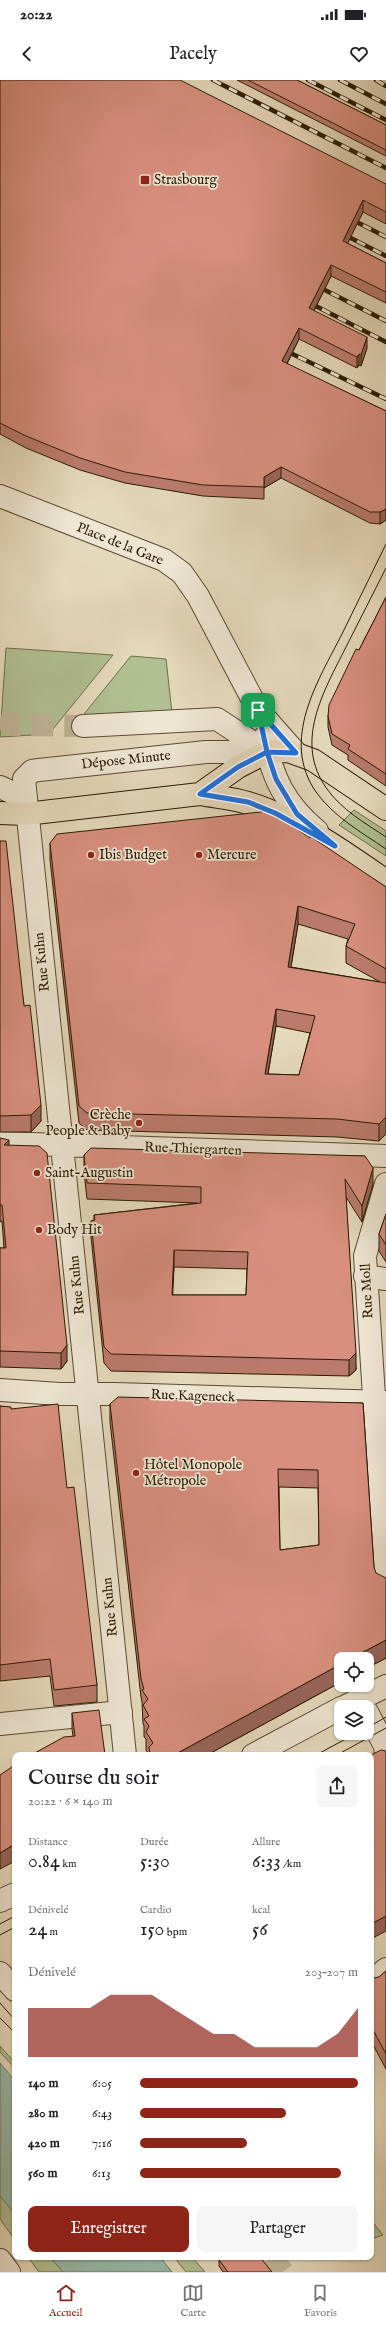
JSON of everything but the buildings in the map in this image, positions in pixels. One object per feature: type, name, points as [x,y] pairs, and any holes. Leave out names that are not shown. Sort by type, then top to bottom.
[{"type":"main road","points":[[200,794],[238,767],[267,752],[305,756],[386,808]]},
{"type":"main road","points":[[0,813],[26,806],[200,794],[248,802],[275,813],[335,846],[386,881]]},
{"type":"street","name":"Place de la Gare","points":[[0,496],[164,560],[182,573],[211,618],[258,710],[267,752],[276,779],[297,814],[335,846]]},
{"type":"street","name":"Place de la Gare","points":[[258,710],[305,756]]},
{"type":"street","points":[[83,726],[217,720],[267,752]]},
{"type":"street","name":"Dépose Minute","points":[[26,806],[24,780],[32,771],[206,752],[267,752]]},
{"type":"street","points":[[0,787],[26,806]]},
{"type":"street","name":"Rue Kuhn","points":[[26,806],[125,1752]]},
{"type":"street","name":"Rue Thiergarten","points":[[0,1143],[386,1156]]},
{"type":"street","name":"Rue Moll","points":[[386,1184],[365,1256],[376,1278],[386,1584]]},
{"type":"street","name":"Rue Kageneck","points":[[0,1390],[88,1394],[380,1402]]},
{"type":"street","points":[[371,1700],[386,1686]]},
{"type":"street","points":[[0,1724],[121,1712]]},
{"type":"street","points":[[259,1752],[334,1712]]},
{"type":"street","points":[[374,1722],[385,1746],[386,1754]]},
{"type":"street","points":[[0,1901],[12,1895]]},
{"type":"street","points":[[374,1962],[386,1956]]},
{"type":"street","points":[[374,1979],[386,1969]]},
{"type":"street","points":[[0,1973],[12,1987]]},
{"type":"street","points":[[0,2260],[9,2272]]},
{"type":"shaded area","points":[[6,648],[113,655],[49,734],[0,737]]},
{"type":"shaded area","points":[[131,656],[166,659],[172,713],[80,719]]},
{"type":"shaded area","points":[[354,810],[386,831],[386,856],[339,825]]},
{"type":"shaded area","points":[[0,2046],[12,2060],[12,2065],[0,2052]]},
{"type":"shaded area","points":[[0,2063],[12,2077],[12,2210],[0,2196]]},
{"type":"shaded area","points":[[0,2196],[12,2210],[12,2236],[0,2219]]},
{"type":"shaded area","points":[[374,2224],[383,2235],[374,2238]]},
{"type":"shaded area","points":[[30,2260],[53,2260],[63,2272],[39,2272]]},
{"type":"shaded area","points":[[53,2260],[162,2260],[172,2272],[63,2272]]},
{"type":"shaded area","points":[[176,2260],[195,2260],[205,2272],[186,2272]]},
{"type":"tunnel","points":[[0,718],[14,725],[83,726]]},
{"type":"tunnel","points":[[274,2260],[283,2272]]},
{"type":"tram line","points":[[386,544],[314,691],[306,711],[302,732],[302,752],[306,772],[316,792],[339,817],[386,849]]},
{"type":"tram line","points":[[386,568],[321,699],[312,735],[313,753],[317,771],[327,789],[347,810],[386,837]]},
{"type":"tram line","points":[[374,1724],[386,1717]]},
{"type":"tram line","points":[[342,1752],[386,1728]]},
{"type":"tram line","points":[[322,1752],[344,1740]]},
{"type":"tram line","points":[[0,1924],[12,1918]]},
{"type":"tram line","points":[[0,1935],[12,1929]]},
{"type":"tram line","points":[[0,2003],[12,2017]]},
{"type":"tram line","points":[[0,2018],[12,2030]]},
{"type":"railway","points":[[213,80],[386,168]]},
{"type":"railway","points":[[308,80],[386,120]]},
{"type":"railway","points":[[340,80],[386,104]]},
{"type":"railway","points":[[376,80],[386,86]]},
{"type":"railway","points":[[347,217],[386,237]]},
{"type":"railway","points":[[341,233],[386,256]]},
{"type":"railway","points":[[315,285],[386,321]]},
{"type":"railway","points":[[306,301],[386,342]]},
{"type":"railway","points":[[282,349],[386,399]]},
{"type":"place","name":"Strasbourg","points":[[145,180]]},
{"type":"place","name":"Ibis Budget","points":[[91,855]]},
{"type":"place","name":"Mercure","points":[[199,855]]},
{"type":"place","name":"Crèche People & Baby","points":[[139,1123]]},
{"type":"place","name":"Saint-Augustin","points":[[37,1173]]},
{"type":"place","name":"Body Hit","points":[[39,1230]]},
{"type":"place","name":"Hôtel Monopole Métropole","points":[[136,1473]]},
{"type":"route","points":[[258,710],[267,752],[238,767],[200,794],[248,802],[275,813],[335,846],[297,814],[276,779],[267,752],[288,751],[296,753],[258,710]]}]
